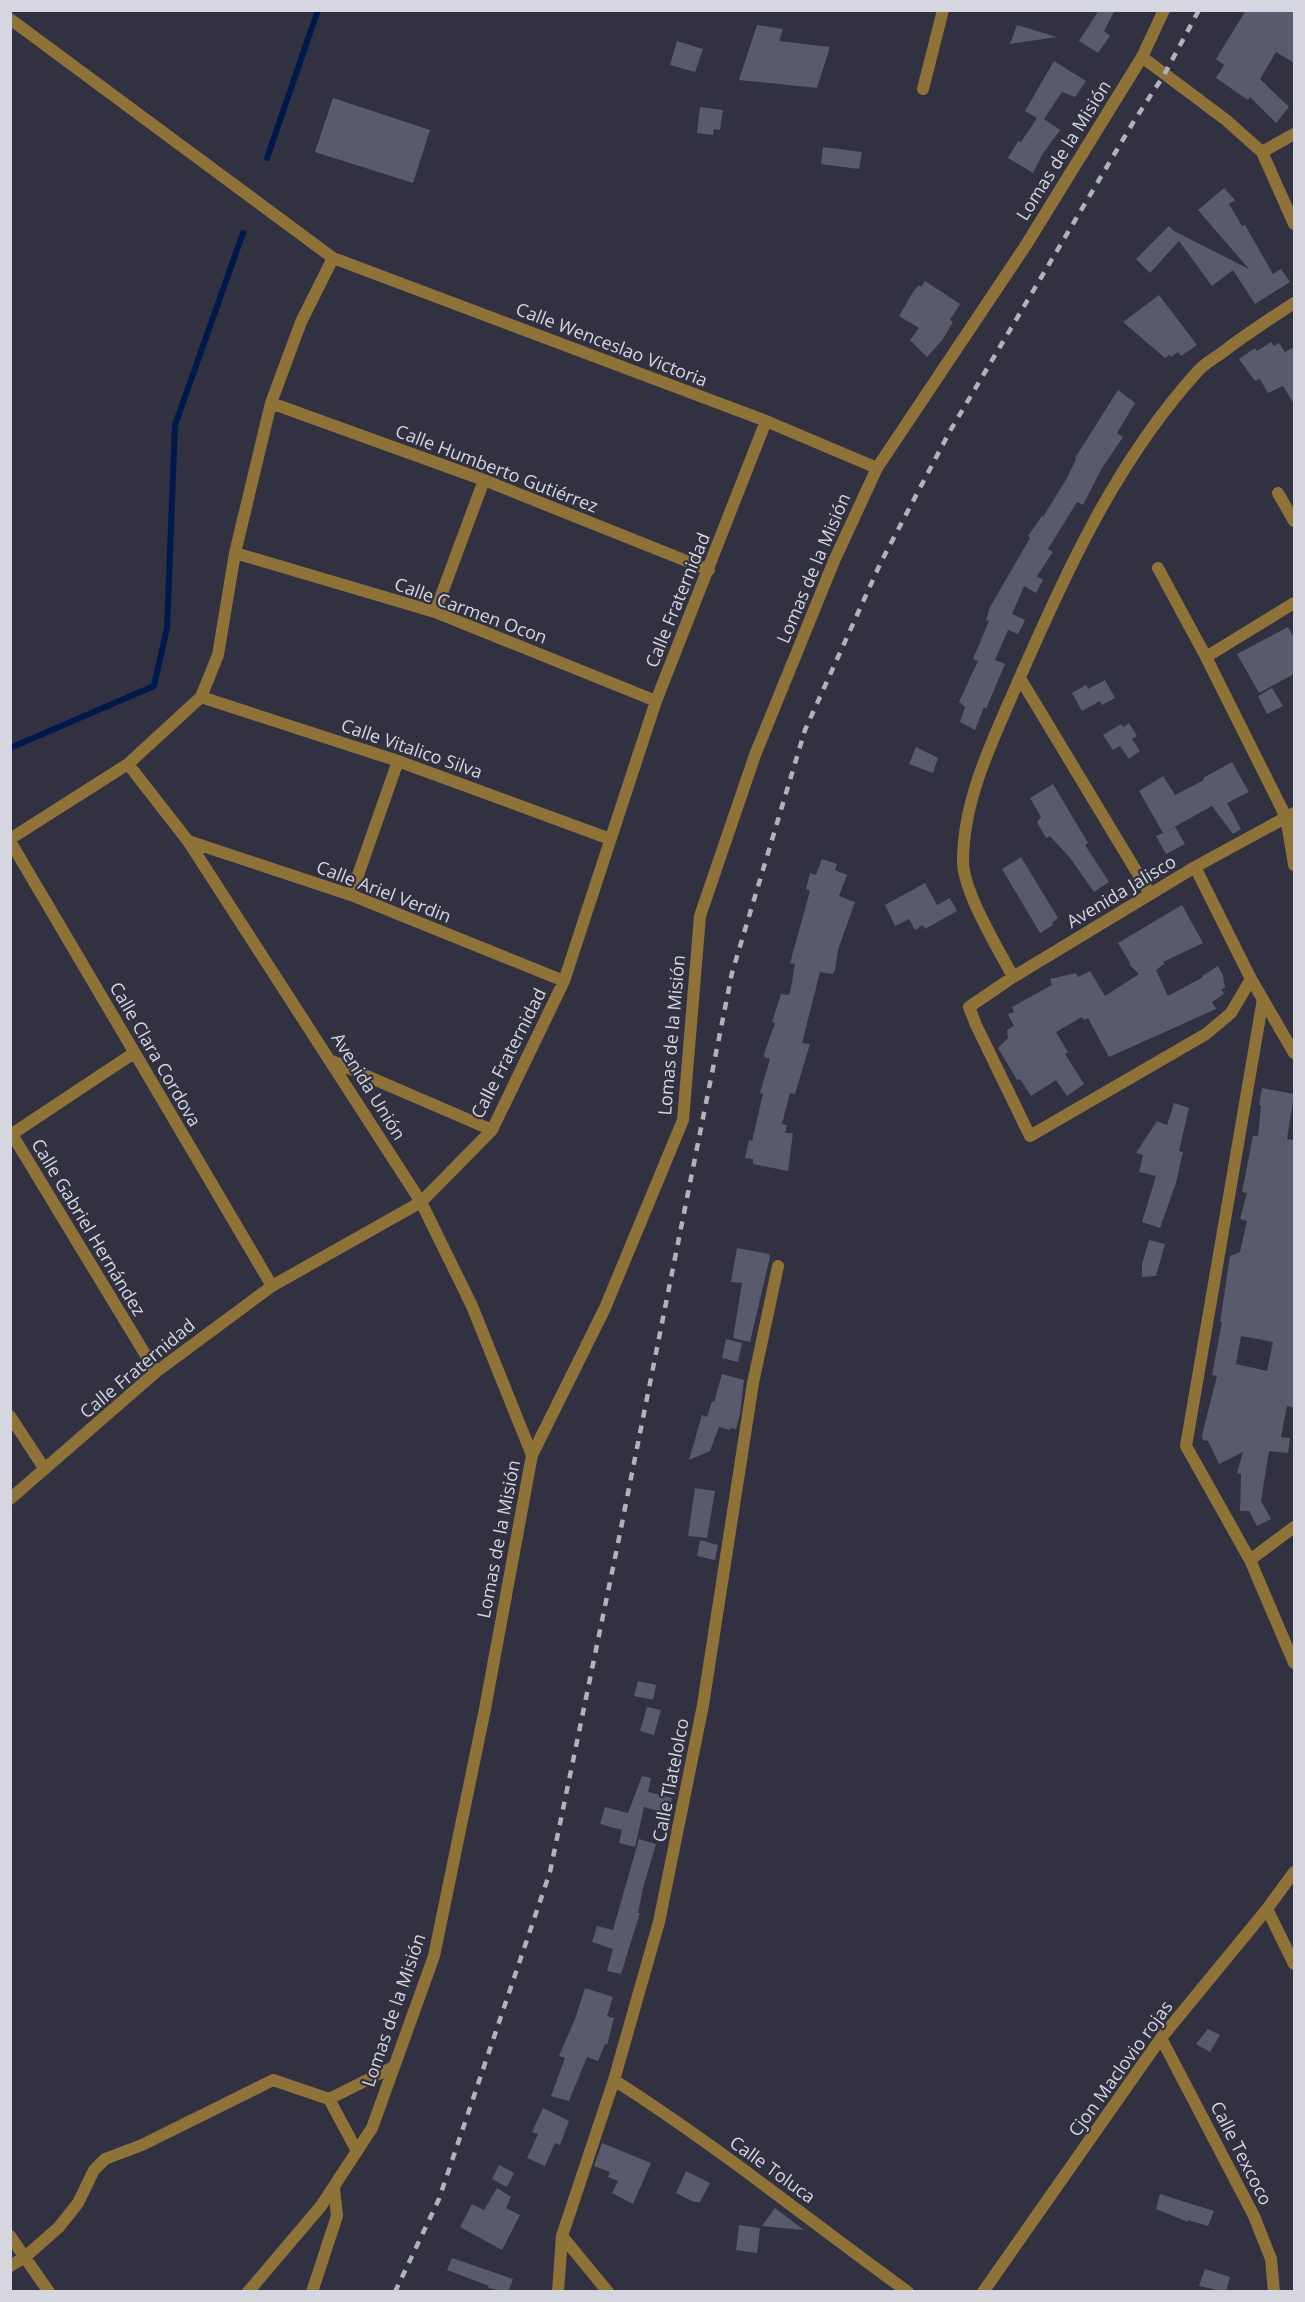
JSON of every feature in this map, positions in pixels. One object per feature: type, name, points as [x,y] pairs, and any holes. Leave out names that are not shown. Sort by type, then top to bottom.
[{"type":"street","points":[[923,89],[943,10]]},
{"type":"street","name":"Lomas de la Misión","points":[[248,2292],[334,2188],[372,2128],[434,1956],[485,1709],[532,1455],[605,1308],[683,1120],[700,916],[755,754],[834,561],[877,468],[1026,245],[1142,57],[1164,10]]},
{"type":"street","name":"Calle Wenceslao Victoria","points":[[10,19],[333,258],[766,422],[877,468]]},
{"type":"street","points":[[1142,57],[1226,120],[1262,152],[1294,224]]},
{"type":"street","points":[[1262,152],[1294,134]]},
{"type":"street","points":[[10,840],[128,764],[201,697],[218,655],[235,554],[271,403],[301,322],[333,258]]},
{"type":"street","points":[[1013,977],[972,895],[963,864],[965,826],[986,757],[1043,626],[1095,519],[1140,442],[1200,368],[1294,303]]},
{"type":"street","name":"Calle Humberto Gutiérrez","points":[[271,403],[484,480],[708,570]]},
{"type":"street","name":"Calle Fraternidad","points":[[10,1499],[156,1372],[272,1286],[421,1202],[492,1130],[564,981],[656,701],[766,422]]},
{"type":"street","points":[[435,612],[484,480]]},
{"type":"street","points":[[1278,493],[1294,521]]},
{"type":"street","name":"Calle Carmen Ocon","points":[[235,554],[435,612],[656,701]]},
{"type":"street","points":[[1158,568],[1290,815],[1294,865]]},
{"type":"street","points":[[1206,657],[1294,603]]},
{"type":"street","points":[[1020,678],[1150,894]]},
{"type":"street","name":"Calle Vitalico Silva","points":[[201,697],[398,761],[610,839]]},
{"type":"street","points":[[351,896],[398,761]]},
{"type":"street","name":"Avenida Unión","points":[[128,764],[188,841],[421,1202],[472,1306],[532,1455]]},
{"type":"street","name":"Avenida Jalisco","points":[[1251,979],[1231,1013],[1206,1034],[1030,1136],[969,1006],[1195,867],[1290,815]]},
{"type":"street","name":"Calle Clara Cordova","points":[[10,840],[272,1286]]},
{"type":"street","name":"Calle Ariel Verdin","points":[[188,841],[351,896],[564,981]]},
{"type":"street","points":[[1195,867],[1251,979],[1294,1053]]},
{"type":"street","points":[[1263,999],[1186,1446],[1250,1560],[1294,1663]]},
{"type":"street","points":[[11,1133],[134,1053]]},
{"type":"street","points":[[332,1061],[492,1130]]},
{"type":"street","name":"Calle Gabriel Hernández","points":[[11,1133],[156,1372]]},
{"type":"street","name":"Calle Tlatelolco","points":[[558,2292],[562,2236],[614,2080],[659,1922],[703,1705],[753,1383],[778,1266]]},
{"type":"street","points":[[10,1416],[44,1468]]},
{"type":"street","points":[[1250,1560],[1294,1527]]},
{"type":"street","name":"Cjon Maclovio rojas","points":[[983,2292],[1161,2038],[1267,1909],[1294,1872]]},
{"type":"street","points":[[1267,1909],[1294,1964]]},
{"type":"street","name":"Calle Texcoco","points":[[1161,2038],[1254,2216],[1270,2259],[1274,2292]]},
{"type":"street","points":[[329,2099],[393,2067]]},
{"type":"street","points":[[10,2266],[25,2257],[59,2227],[78,2203],[94,2170],[105,2159],[142,2145],[273,2080],[329,2099],[357,2151]]},
{"type":"street","name":"Calle Toluca","points":[[614,2080],[744,2169],[908,2292]]},
{"type":"street","points":[[312,2292],[337,2216],[334,2188]]},
{"type":"street","points":[[10,2236],[49,2292]]},
{"type":"street","points":[[562,2236],[608,2292]]},
{"type":"building","points":[[1099,10],[1115,10],[1104,31],[1110,36],[1098,53],[1079,41]]},
{"type":"building","points":[[1246,10],[1294,10],[1294,63],[1276,52],[1260,79],[1289,107],[1276,123],[1250,97],[1248,100],[1216,78],[1224,65],[1216,59]]},
{"type":"building","points":[[757,25],[783,29],[779,41],[830,47],[817,88],[739,80]]},
{"type":"building","points":[[1017,25],[1057,37],[1010,44]]},
{"type":"building","points":[[677,41],[703,49],[695,72],[670,65]]},
{"type":"building","points":[[1054,61],[1086,81],[1075,97],[1062,92],[1044,119],[1060,130],[1042,155],[1033,173],[1008,158],[1018,141],[1021,142],[1037,118],[1025,111]]},
{"type":"building","points":[[333,98],[430,130],[413,183],[315,152]]},
{"type":"building","points":[[700,107],[723,110],[720,130],[714,129],[713,135],[697,133]]},
{"type":"building","points":[[823,147],[862,152],[859,169],[821,164]]},
{"type":"building","points":[[1224,188],[1235,200],[1229,204],[1242,226],[1245,225],[1273,274],[1281,269],[1290,282],[1255,304],[1233,270],[1212,286],[1179,241],[1150,273],[1136,259],[1169,226],[1174,231],[1249,269],[1198,210]]},
{"type":"building","points":[[925,281],[960,304],[950,320],[953,322],[943,339],[927,357],[910,340],[919,328],[899,316],[913,292]]},
{"type":"building","points":[[1159,295],[1197,345],[1181,356],[1178,352],[1165,358],[1123,322]]},
{"type":"building","points":[[1271,342],[1274,346],[1279,343],[1285,352],[1294,347],[1294,404],[1283,386],[1268,393],[1260,379],[1255,381],[1239,359],[1255,348],[1257,351]]},
{"type":"building","points":[[1118,390],[1135,403],[1117,433],[1123,437],[1102,468],[1083,505],[1077,502],[1048,549],[1053,552],[1037,576],[1043,580],[1036,593],[1024,586],[1012,614],[1025,620],[1018,634],[1008,630],[995,660],[1005,664],[975,730],[960,722],[965,707],[959,702],[978,661],[973,659],[989,621],[986,620],[990,607],[1030,538],[1028,536],[1043,517],[1067,478],[1075,458]]},
{"type":"building","points":[[1288,627],[1294,637],[1294,674],[1259,693],[1237,654]]},
{"type":"building","points":[[1105,680],[1115,698],[1102,705],[1100,701],[1082,711],[1072,693],[1086,685],[1088,689]]},
{"type":"building","points":[[1272,688],[1283,706],[1267,714],[1258,696]]},
{"type":"building","points":[[1129,723],[1137,736],[1132,739],[1140,751],[1129,759],[1120,746],[1113,750],[1103,735],[1121,724],[1123,727]]},
{"type":"building","points":[[916,747],[938,758],[933,773],[909,764]]},
{"type":"building","points":[[1232,762],[1249,792],[1227,803],[1241,829],[1233,834],[1212,806],[1167,831],[1175,827],[1185,844],[1166,854],[1156,836],[1163,833],[1139,791],[1163,776],[1175,795]]},
{"type":"building","points":[[1053,784],[1088,843],[1085,845],[1109,882],[1094,892],[1070,858],[1050,836],[1046,838],[1037,822],[1041,817],[1030,798]]},
{"type":"building","points":[[1021,857],[1058,918],[1052,923],[1053,925],[1040,933],[1002,869]]},
{"type":"building","points":[[822,859],[837,864],[835,870],[847,875],[839,896],[855,902],[838,950],[833,974],[820,972],[802,1043],[810,1044],[795,1094],[790,1093],[782,1124],[787,1125],[785,1133],[793,1133],[788,1171],[753,1164],[753,1159],[745,1158],[749,1140],[752,1141],[763,1094],[760,1093],[770,1059],[764,1057],[764,1054],[775,1023],[772,1022],[781,994],[790,993],[795,964],[790,963],[810,891],[806,889],[810,873],[816,875]]},
{"type":"building","points":[[925,883],[937,905],[950,898],[957,911],[925,929],[923,925],[915,930],[909,919],[895,926],[885,905]]},
{"type":"building","points":[[1182,905],[1203,943],[1163,962],[1164,964],[1156,970],[1168,996],[1218,966],[1225,988],[1221,989],[1224,994],[1212,1002],[1216,1009],[1109,1057],[1088,1018],[1084,1020],[1082,1017],[1056,1032],[1068,1052],[1065,1054],[1084,1084],[1067,1096],[1056,1080],[1031,1096],[1020,1079],[1017,1080],[998,1048],[1008,1038],[1007,1030],[1014,1026],[1008,1014],[1014,1012],[1012,1007],[1052,985],[1050,979],[1076,973],[1078,977],[1090,971],[1105,996],[1139,974],[1129,964],[1118,943]]},
{"type":"building","points":[[1262,1088],[1294,1094],[1287,1139],[1294,1140],[1294,1408],[1287,1406],[1281,1437],[1290,1438],[1288,1453],[1269,1451],[1261,1501],[1271,1519],[1257,1526],[1249,1511],[1240,1511],[1241,1474],[1237,1473],[1243,1452],[1219,1464],[1208,1441],[1203,1440],[1202,1435],[1217,1376],[1212,1375],[1222,1322],[1220,1322],[1230,1256],[1240,1252],[1247,1221],[1240,1219],[1247,1193],[1242,1192],[1253,1136],[1258,1136],[1261,1106],[1259,1105]],"holes":[[[1241,1336],[1273,1342],[1267,1371],[1236,1364]]]},
{"type":"building","points":[[1174,1103],[1189,1108],[1179,1151],[1183,1152],[1176,1183],[1160,1228],[1142,1222],[1156,1176],[1139,1172],[1143,1155],[1136,1153],[1157,1121],[1167,1125]]},
{"type":"building","points":[[1149,1240],[1165,1244],[1156,1276],[1142,1277],[1142,1264]]},
{"type":"building","points":[[737,1248],[769,1254],[770,1257],[750,1342],[733,1338],[742,1283],[731,1282]]},
{"type":"building","points":[[726,1339],[742,1343],[738,1362],[722,1358]]},
{"type":"building","points":[[722,1374],[744,1380],[736,1429],[719,1427],[710,1451],[689,1460],[702,1415],[707,1417]]},
{"type":"building","points":[[695,1488],[715,1491],[707,1538],[688,1536]]},
{"type":"building","points":[[700,1540],[718,1545],[715,1560],[697,1556]]},
{"type":"building","points":[[638,1681],[656,1685],[653,1700],[634,1696]]},
{"type":"building","points":[[647,1707],[661,1710],[654,1735],[640,1731]]},
{"type":"building","points":[[642,1776],[651,1778],[648,1792],[672,1798],[668,1814],[644,1807],[635,1847],[619,1843],[622,1830],[600,1824],[605,1807],[628,1813]]},
{"type":"building","points":[[639,1839],[656,1844],[643,1888],[638,1913],[640,1913],[621,1974],[607,1971],[613,1949],[592,1942],[597,1926],[613,1930]]},
{"type":"building","points":[[585,1988],[613,1997],[607,2016],[614,2018],[607,2045],[605,2044],[598,2061],[587,2057],[569,2101],[551,2096],[565,2058],[559,2056]]},
{"type":"building","points":[[1208,2029],[1220,2035],[1210,2052],[1196,2044]]},
{"type":"building","points":[[543,2108],[569,2121],[560,2145],[555,2143],[545,2166],[527,2158],[538,2134],[532,2132]]},
{"type":"building","points":[[602,2143],[651,2163],[633,2204],[612,2193],[618,2181],[608,2177],[610,2172],[594,2166]]},
{"type":"building","points":[[499,2165],[514,2173],[507,2187],[492,2179]]},
{"type":"building","points":[[686,2171],[710,2183],[700,2202],[694,2202],[676,2193]]},
{"type":"building","points":[[497,2188],[511,2197],[506,2208],[520,2215],[502,2250],[460,2227],[472,2204],[484,2210]]},
{"type":"building","points":[[1160,2194],[1214,2211],[1208,2226],[1188,2220],[1188,2222],[1156,2209]]},
{"type":"building","points":[[775,2208],[804,2230],[762,2226]]},
{"type":"building","points":[[739,2225],[760,2228],[757,2253],[736,2250]]},
{"type":"building","points":[[452,2258],[513,2279],[508,2292],[488,2288],[489,2286],[447,2270]]},
{"type":"building","points":[[1205,2269],[1230,2277],[1226,2292],[1199,2286]]},
{"type":"waterway","points":[[267,158],[318,10]]},
{"type":"waterway","points":[[10,748],[154,686],[167,628],[175,425],[243,233]]},
{"type":"railway","points":[[395,2292],[439,2199],[550,1872],[732,973],[805,730],[881,562],[950,431],[1134,121],[1164,75],[1199,10]]}]
